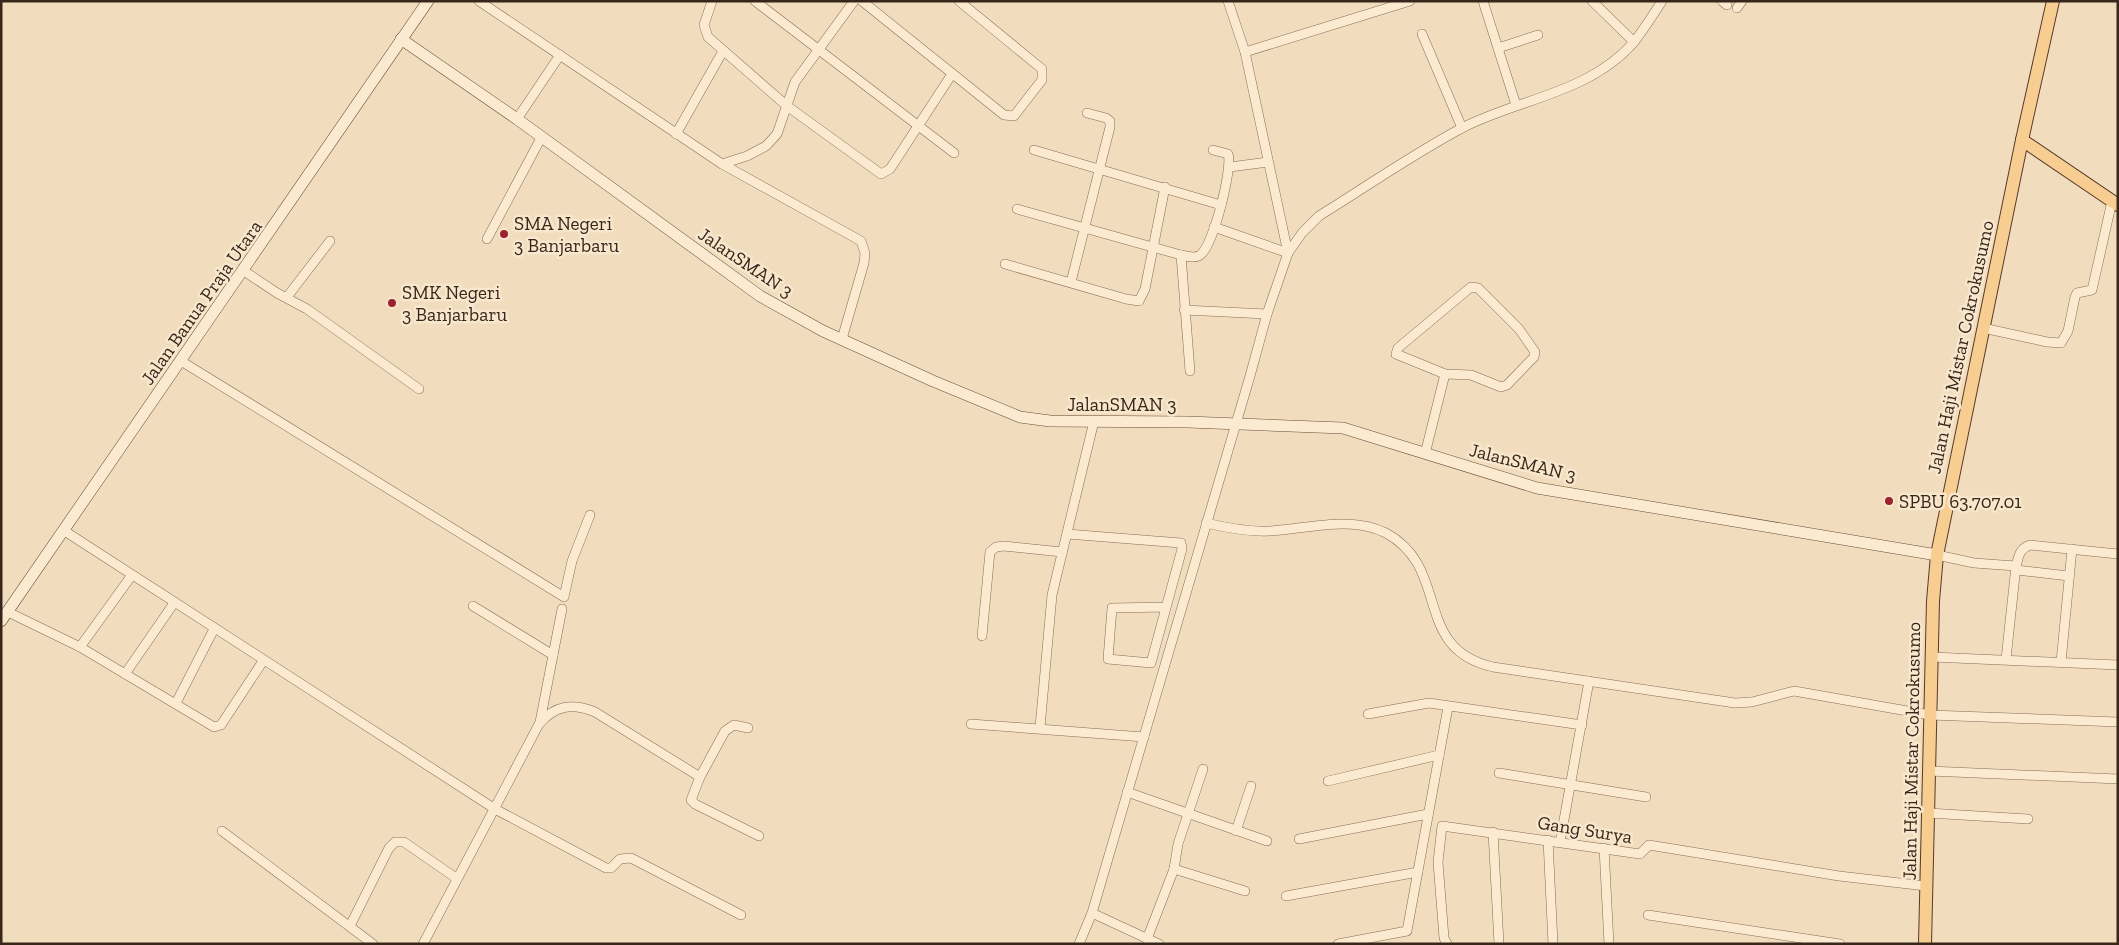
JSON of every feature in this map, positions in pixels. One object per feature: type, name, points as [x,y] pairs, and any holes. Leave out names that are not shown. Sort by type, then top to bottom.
[{"type":"main road","name":"Jalan Haji Mistar Cokrokusumo","points":[[1925,944],[1936,555],[2022,140],[2053,1]]},
{"type":"main road","points":[[2022,140],[2115,203]]},
{"type":"street","name":"Jalan Banua Praja Utara","points":[[4,617],[244,271],[428,1]]},
{"type":"street","points":[[479,1],[722,164],[860,241],[865,253],[864,263],[842,339]]},
{"type":"street","points":[[712,1],[704,26],[708,37],[786,106],[880,174],[890,170],[952,74]]},
{"type":"street","points":[[755,1],[954,153]]},
{"type":"street","points":[[722,164],[748,156],[766,146],[777,134],[795,82],[854,1]]},
{"type":"street","points":[[862,1],[1004,115],[1009,116],[1018,112],[1042,80],[1042,69],[959,1]]},
{"type":"street","points":[[1228,1],[1244,52],[1288,253]]},
{"type":"street","points":[[1244,52],[1410,1]]},
{"type":"street","points":[[1483,1],[1516,105]]},
{"type":"street","points":[[1592,1],[1634,42]]},
{"type":"street","points":[[1079,944],[1092,912],[1267,314],[1288,253],[1302,233],[1319,216],[1462,128],[1516,105],[1544,97],[1579,83],[1615,59],[1634,42],[1662,1]]},
{"type":"street","points":[[1422,34],[1462,128]]},
{"type":"street","points":[[1498,48],[1538,35]]},
{"type":"street","name":"JalanSMAN 3","points":[[401,39],[517,119],[760,296],[805,323],[933,381],[1020,417],[1050,421],[1343,428],[1376,436],[1425,454],[1537,488],[1936,555]]},
{"type":"street","points":[[676,134],[723,51]]},
{"type":"street","points":[[517,119],[560,55]]},
{"type":"street","points":[[1071,282],[1086,228],[1110,121],[1087,112]]},
{"type":"street","points":[[487,239],[541,138]]},
{"type":"street","points":[[1034,150],[1221,205]]},
{"type":"street","points":[[1017,209],[1192,258],[1200,256],[1205,250],[1214,227],[1230,167],[1228,154],[1213,150]]},
{"type":"street","points":[[1230,167],[1268,162]]},
{"type":"street","points":[[1005,264],[1126,299],[1139,301],[1144,289],[1165,187]]},
{"type":"street","points":[[1983,328],[2047,342],[2061,343],[2068,331],[2074,298],[2077,293],[2092,290],[2115,203]]},
{"type":"street","points":[[1214,227],[1288,253]]},
{"type":"street","points":[[287,297],[330,240]]},
{"type":"street","points":[[1181,255],[1190,371]]},
{"type":"street","points":[[244,271],[277,293],[307,309],[419,389]]},
{"type":"street","points":[[1471,287],[1478,288],[1519,329],[1535,352],[1534,357],[1507,385],[1501,387],[1471,375],[1445,374],[1396,354],[1396,351],[1471,287]]},
{"type":"street","points":[[1184,310],[1267,314]]},
{"type":"street","points":[[182,361],[564,597],[572,561],[590,515]]},
{"type":"street","points":[[1425,454],[1445,374]]},
{"type":"street","points":[[1040,727],[1052,595],[1094,421]]},
{"type":"street","points":[[1206,523],[1234,529],[1267,531],[1330,524],[1378,530],[1411,552],[1420,566],[1427,581],[1439,624],[1445,636],[1457,650],[1470,660],[1493,667],[1735,703],[1752,702],[1784,692],[1813,693],[1930,715],[2118,722]]},
{"type":"street","points":[[63,530],[494,809],[606,868],[611,868],[620,859],[631,858],[741,915]]},
{"type":"street","points":[[1067,534],[1181,543],[1182,549],[1151,663],[1108,659],[1112,608],[1166,607]]},
{"type":"street","points":[[2006,659],[2016,568],[2019,553],[2023,548],[2030,545],[2118,554]]},
{"type":"street","points":[[982,636],[990,552],[996,547],[1004,546],[1062,552]]},
{"type":"street","points":[[2060,662],[2072,549]]},
{"type":"street","points":[[1936,555],[1974,563],[2070,576]]},
{"type":"street","points":[[80,647],[132,575]]},
{"type":"street","points":[[125,674],[174,603]]},
{"type":"street","points":[[473,606],[553,655]]},
{"type":"street","points":[[423,944],[456,878],[539,724],[562,609]]},
{"type":"street","points":[[4,617],[80,647],[176,703],[210,726],[218,727],[221,724],[263,661]]},
{"type":"street","points":[[176,703],[214,629]]},
{"type":"street","points":[[1932,656],[2117,663]]},
{"type":"street","points":[[1560,842],[1589,681]]},
{"type":"street","points":[[1368,714],[1429,703],[1582,725]]},
{"type":"street","points":[[1338,944],[1407,931],[1448,706]]},
{"type":"street","points":[[539,724],[547,716],[560,708],[582,707],[595,712],[700,777]]},
{"type":"street","points":[[971,724],[1040,727],[1144,736]]},
{"type":"street","points":[[748,728],[734,725],[725,731],[700,777],[691,800],[695,804],[759,836]]},
{"type":"street","points":[[1328,782],[1439,755]]},
{"type":"street","points":[[1147,939],[1174,869],[1188,813],[1203,769]]},
{"type":"street","points":[[1929,771],[2118,779]]},
{"type":"street","points":[[1499,773],[1646,797]]},
{"type":"street","points":[[1236,831],[1250,786]]},
{"type":"street","points":[[1127,792],[1268,842]]},
{"type":"street","points":[[1928,813],[2028,819]]},
{"type":"street","points":[[1299,839],[1427,819]]},
{"type":"street","name":"Gang Surya","points":[[1427,819],[1442,826],[1640,854],[1649,845],[1838,876],[1926,886]]},
{"type":"street","points":[[1442,826],[1438,862],[1444,938],[1447,944]]},
{"type":"street","points":[[222,831],[373,944]]},
{"type":"street","points":[[1493,832],[1499,944]]},
{"type":"street","points":[[1548,840],[1553,944]]},
{"type":"street","points":[[350,926],[389,848],[395,842],[404,842],[456,878]]},
{"type":"street","points":[[1604,848],[1609,944]]},
{"type":"street","points":[[1174,869],[1245,891]]},
{"type":"street","points":[[1286,896],[1418,872]]},
{"type":"street","points":[[1092,912],[1159,944]]},
{"type":"street","points":[[1648,915],[1840,944]]},
{"type":"place","name":"SMA Negeri 3 Banjarbaru","points":[[504,234]]},
{"type":"place","name":"SMK Negeri 3 Banjarbaru","points":[[392,303]]},
{"type":"place","name":"SPBU 63.707.01","points":[[1889,501]]}]
